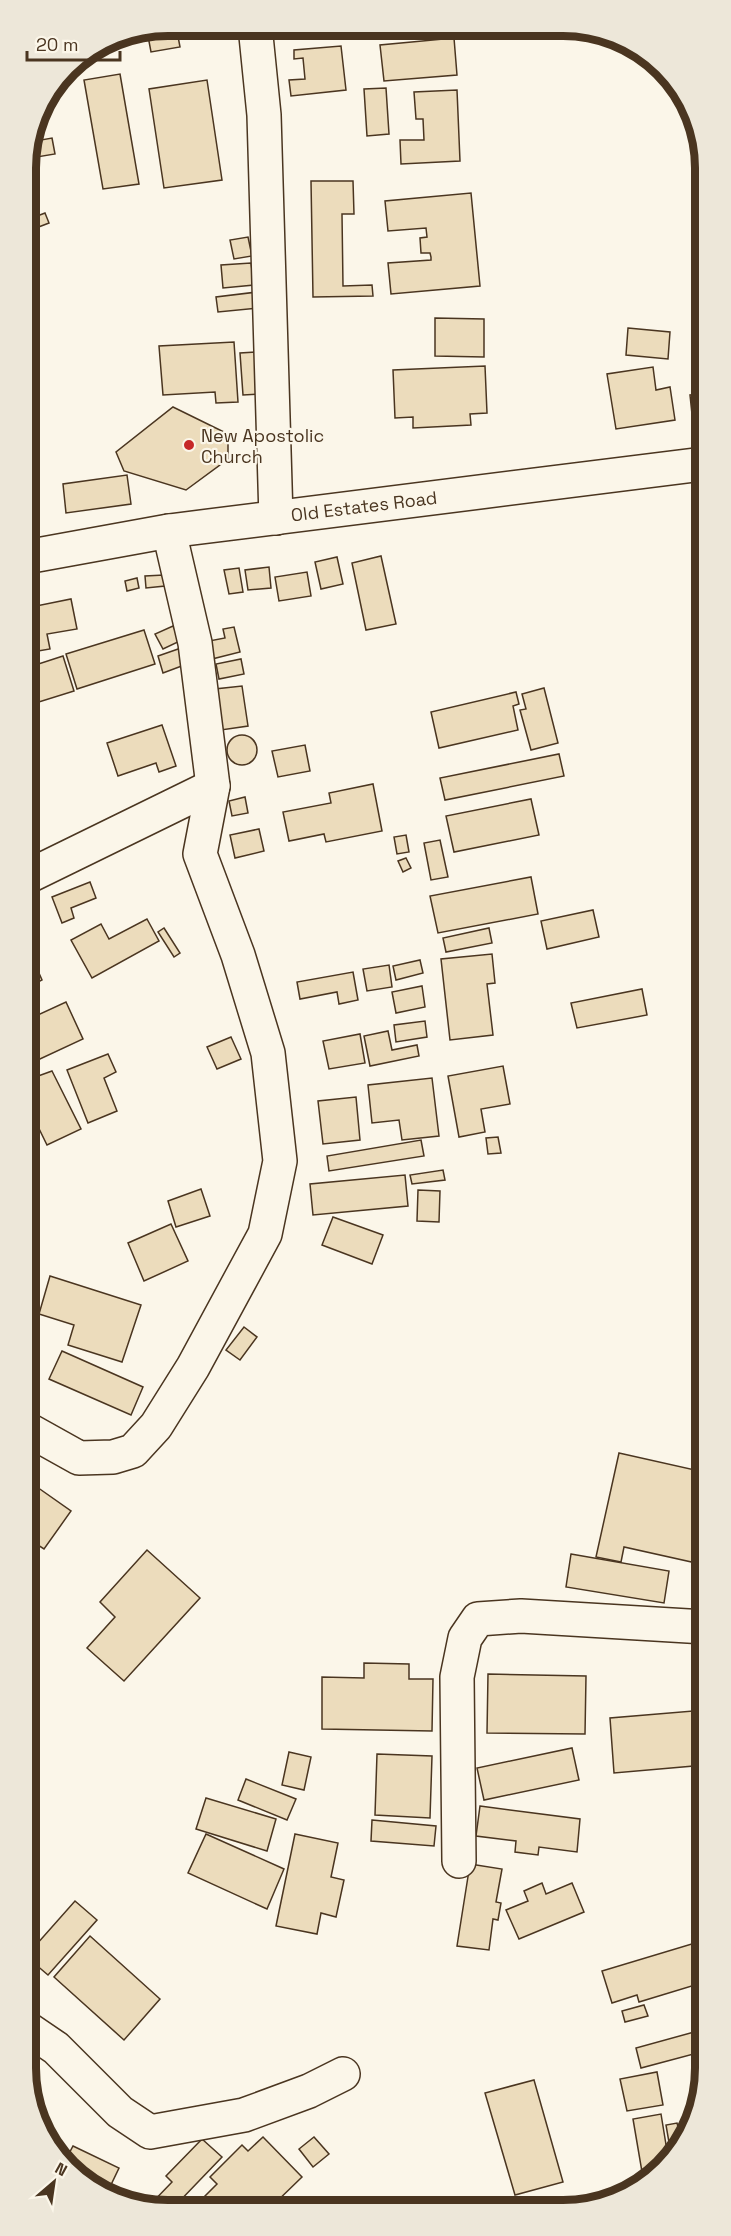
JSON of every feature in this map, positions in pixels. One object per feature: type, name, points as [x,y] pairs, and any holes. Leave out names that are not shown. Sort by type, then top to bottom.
[{"type":"street","points":[[256,36],[264,115],[276,518]]},
{"type":"street","name":"Old Estates Road","points":[[36,555],[169,531],[695,465]]},
{"type":"street","points":[[36,1434],[79,1458],[113,1457],[133,1451],[156,1426],[193,1367],[265,1234],[280,1161],[268,1053],[238,955],[200,854],[213,786],[195,643],[169,531]]},
{"type":"street","points":[[36,873],[213,786]]},
{"type":"street","points":[[459,1861],[457,1677],[465,1638],[478,1619],[520,1616],[695,1626]]},
{"type":"street","points":[[36,2034],[56,2048],[120,2112],[150,2132],[244,2115],[309,2091],[343,2074]]},
{"type":"building","points":[[178,36],[180,47],[151,52],[148,38]]},
{"type":"building","points":[[454,38],[457,75],[384,81],[380,45]]},
{"type":"building","points":[[341,46],[346,90],[291,96],[289,80],[305,79],[303,58],[294,59],[294,50]]},
{"type":"building","points":[[120,74],[139,184],[103,189],[84,80]]},
{"type":"building","points":[[207,80],[222,180],[164,188],[149,89]]},
{"type":"building","points":[[386,88],[389,134],[367,136],[364,89]]},
{"type":"building","points":[[457,90],[460,161],[401,164],[400,140],[424,140],[423,119],[416,119],[414,92]]},
{"type":"building","points":[[52,138],[55,154],[37,157],[39,140]]},
{"type":"building","points":[[311,181],[353,181],[354,214],[342,214],[343,286],[372,285],[373,296],[313,297]]},
{"type":"building","points":[[471,193],[480,286],[391,294],[388,263],[431,260],[431,257],[430,253],[421,253],[420,238],[427,237],[426,228],[388,231],[385,201]]},
{"type":"building","points":[[45,213],[49,223],[36,228],[36,216]]},
{"type":"building","points":[[248,237],[252,256],[234,259],[230,240]]},
{"type":"building","points":[[251,263],[254,285],[223,288],[221,265]]},
{"type":"building","points":[[257,292],[258,308],[218,312],[216,297]]},
{"type":"building","points":[[435,318],[484,319],[484,357],[435,356]]},
{"type":"building","points":[[628,328],[670,332],[668,359],[626,355]]},
{"type":"building","points":[[234,342],[238,402],[216,403],[215,392],[163,395],[159,346]]},
{"type":"building","points":[[258,352],[260,394],[243,395],[240,353]]},
{"type":"building","points":[[485,366],[487,413],[470,414],[471,425],[413,428],[413,417],[395,418],[393,370]]},
{"type":"building","points":[[653,367],[656,390],[670,387],[675,420],[616,429],[607,374]]},
{"type":"building","points":[[690,395],[695,395],[695,424],[693,424]]},
{"type":"building","points":[[173,407],[228,434],[228,459],[186,490],[124,471],[116,452]]},
{"type":"building","points":[[127,475],[131,504],[66,513],[63,484]]},
{"type":"building","points":[[381,556],[396,624],[366,630],[352,563]]},
{"type":"building","points":[[337,557],[343,584],[321,589],[315,562]]},
{"type":"building","points":[[269,567],[271,588],[248,590],[245,570]]},
{"type":"building","points":[[239,568],[243,592],[229,594],[224,570]]},
{"type":"building","points":[[307,572],[311,596],[279,601],[275,577]]},
{"type":"building","points":[[164,575],[165,586],[146,588],[145,576]]},
{"type":"building","points":[[137,578],[139,588],[127,591],[125,581]]},
{"type":"building","points":[[71,599],[77,629],[47,634],[50,649],[36,651],[36,606]]},
{"type":"building","points":[[173,626],[180,641],[163,649],[155,634]]},
{"type":"building","points":[[234,627],[240,652],[212,659],[209,641],[225,638],[223,629]]},
{"type":"building","points":[[144,630],[155,664],[77,689],[66,654]]},
{"type":"building","points":[[181,648],[187,664],[163,673],[158,656]]},
{"type":"building","points":[[63,656],[74,691],[36,703],[36,665]]},
{"type":"building","points":[[241,659],[244,674],[219,679],[216,664]]},
{"type":"building","points":[[242,686],[248,726],[221,730],[215,689]]},
{"type":"building","points":[[544,688],[558,743],[531,750],[520,710],[526,709],[522,694]]},
{"type":"building","points":[[516,692],[519,704],[513,706],[518,730],[439,748],[431,712]]},
{"type":"building","points":[[162,725],[176,766],[159,772],[156,763],[118,776],[107,743]]},
{"type":"building","points":[[242,735],[253,739],[257,750],[253,761],[242,765],[231,761],[227,750],[231,739]]},
{"type":"building","points":[[305,745],[310,771],[278,777],[272,751]]},
{"type":"building","points":[[559,754],[564,776],[445,800],[440,778]]},
{"type":"building","points":[[373,784],[382,831],[326,842],[324,834],[289,841],[283,812],[331,803],[329,793]]},
{"type":"building","points":[[245,797],[248,813],[232,816],[229,801]]},
{"type":"building","points":[[531,799],[539,835],[454,852],[446,816]]},
{"type":"building","points":[[259,829],[264,851],[235,858],[230,835]]},
{"type":"building","points":[[406,835],[409,852],[397,854],[394,837]]},
{"type":"building","points":[[440,840],[448,877],[431,880],[424,843]]},
{"type":"building","points":[[406,858],[411,868],[403,872],[398,861]]},
{"type":"building","points":[[531,877],[538,914],[438,933],[430,896]]},
{"type":"building","points":[[90,882],[96,898],[71,908],[74,918],[62,923],[52,897]]},
{"type":"building","points":[[593,910],[599,937],[547,949],[541,921]]},
{"type":"building","points":[[147,919],[159,941],[92,978],[71,940],[101,924],[109,939]]},
{"type":"building","points":[[164,928],[180,953],[174,957],[158,932]]},
{"type":"building","points":[[489,928],[492,943],[446,952],[443,938]]},
{"type":"building","points":[[492,954],[495,983],[487,984],[493,1035],[450,1040],[441,959]]},
{"type":"building","points":[[420,960],[423,973],[396,980],[393,966]]},
{"type":"building","points":[[389,965],[392,987],[367,991],[363,969]]},
{"type":"building","points":[[36,966],[42,980],[36,983]]},
{"type":"building","points":[[353,972],[358,1000],[339,1004],[337,992],[300,999],[297,982]]},
{"type":"building","points":[[422,986],[425,1007],[396,1013],[392,992]]},
{"type":"building","points":[[642,989],[647,1015],[577,1028],[571,1003]]},
{"type":"building","points":[[66,1002],[83,1039],[36,1061],[36,1016]]},
{"type":"building","points":[[425,1021],[427,1037],[396,1042],[394,1025]]},
{"type":"building","points":[[388,1031],[392,1050],[417,1045],[419,1056],[370,1066],[364,1036]]},
{"type":"building","points":[[360,1034],[365,1063],[329,1069],[323,1041]]},
{"type":"building","points":[[231,1037],[241,1059],[217,1069],[207,1047]]},
{"type":"building","points":[[108,1054],[116,1072],[104,1078],[117,1111],[88,1123],[67,1070]]},
{"type":"building","points":[[503,1066],[510,1104],[481,1109],[485,1132],[459,1137],[448,1076]]},
{"type":"building","points":[[52,1071],[81,1129],[47,1145],[36,1122],[36,1077]]},
{"type":"building","points":[[432,1078],[439,1136],[402,1140],[399,1120],[372,1123],[368,1085]]},
{"type":"building","points":[[356,1097],[360,1140],[323,1144],[318,1101]]},
{"type":"building","points":[[498,1137],[501,1153],[488,1154],[486,1138]]},
{"type":"building","points":[[421,1140],[424,1156],[329,1171],[327,1156]]},
{"type":"building","points":[[443,1170],[445,1180],[412,1184],[410,1175]]},
{"type":"building","points":[[405,1175],[408,1206],[313,1215],[310,1184]]},
{"type":"building","points":[[201,1189],[210,1216],[176,1227],[168,1201]]},
{"type":"building","points":[[418,1190],[440,1191],[439,1222],[417,1221]]},
{"type":"building","points":[[333,1217],[383,1235],[372,1264],[322,1245]]},
{"type":"building","points":[[171,1224],[188,1261],[144,1281],[128,1243]]},
{"type":"building","points":[[50,1276],[141,1305],[122,1362],[68,1345],[74,1325],[39,1314]]},
{"type":"building","points":[[244,1327],[257,1337],[240,1360],[226,1350]]},
{"type":"building","points":[[62,1351],[143,1387],[131,1415],[49,1379]]},
{"type":"building","points":[[619,1453],[695,1470],[695,1563],[624,1547],[621,1562],[596,1557]]},
{"type":"building","points":[[36,1486],[71,1511],[44,1549],[36,1544]]},
{"type":"building","points":[[147,1550],[200,1598],[124,1681],[87,1648],[115,1617],[100,1602]]},
{"type":"building","points":[[571,1554],[669,1571],[664,1603],[566,1587]]},
{"type":"building","points":[[364,1663],[409,1664],[409,1679],[433,1679],[432,1731],[322,1729],[322,1677],[364,1678]]},
{"type":"building","points":[[488,1674],[586,1676],[585,1734],[487,1733]]},
{"type":"building","points":[[695,1711],[695,1766],[614,1773],[610,1718]]},
{"type":"building","points":[[572,1748],[579,1780],[484,1800],[477,1768]]},
{"type":"building","points":[[289,1752],[311,1757],[304,1790],[282,1785]]},
{"type":"building","points":[[377,1754],[432,1756],[430,1818],[375,1815]]},
{"type":"building","points":[[246,1779],[296,1799],[287,1820],[238,1800]]},
{"type":"building","points":[[206,1798],[276,1819],[267,1851],[196,1829]]},
{"type":"building","points":[[480,1806],[580,1819],[577,1852],[539,1847],[538,1855],[515,1852],[516,1841],[476,1836]]},
{"type":"building","points":[[372,1820],[436,1826],[434,1846],[371,1841]]},
{"type":"building","points":[[206,1834],[284,1869],[267,1909],[188,1873]]},
{"type":"building","points":[[295,1834],[338,1843],[331,1877],[344,1880],[336,1917],[321,1913],[317,1934],[276,1926]]},
{"type":"building","points":[[470,1864],[502,1869],[496,1902],[501,1903],[498,1920],[493,1919],[489,1950],[457,1946]]},
{"type":"building","points":[[542,1883],[546,1894],[572,1883],[584,1912],[519,1939],[506,1910],[528,1901],[524,1891]]},
{"type":"building","points":[[75,1901],[97,1920],[48,1975],[36,1965],[36,1945]]},
{"type":"building","points":[[90,1936],[160,1999],[124,2040],[54,1977]]},
{"type":"building","points":[[695,1943],[695,1985],[639,2002],[637,1995],[612,2003],[602,1971]]},
{"type":"building","points":[[644,2005],[648,2016],[625,2022],[622,2011]]},
{"type":"building","points":[[695,2032],[695,2054],[641,2068],[636,2048]]},
{"type":"building","points":[[657,2072],[663,2105],[627,2111],[620,2079]]},
{"type":"building","points":[[534,2080],[563,2182],[515,2195],[485,2093]]},
{"type":"building","points":[[661,2114],[667,2149],[645,2172],[642,2172],[633,2119]]},
{"type":"building","points":[[677,2123],[678,2127],[681,2127],[670,2145],[666,2125]]},
{"type":"building","points":[[263,2137],[302,2177],[278,2200],[201,2200],[217,2184],[210,2177],[242,2145],[248,2151]]},
{"type":"building","points":[[314,2137],[329,2154],[313,2167],[299,2149]]},
{"type":"building","points":[[202,2139],[222,2157],[181,2200],[155,2199],[172,2182],[166,2176]]},
{"type":"building","points":[[73,2146],[119,2168],[110,2186],[84,2169],[84,2152],[70,2152]]},
{"type":"place","name":"New Apostolic Church","points":[[189,445]]}]
